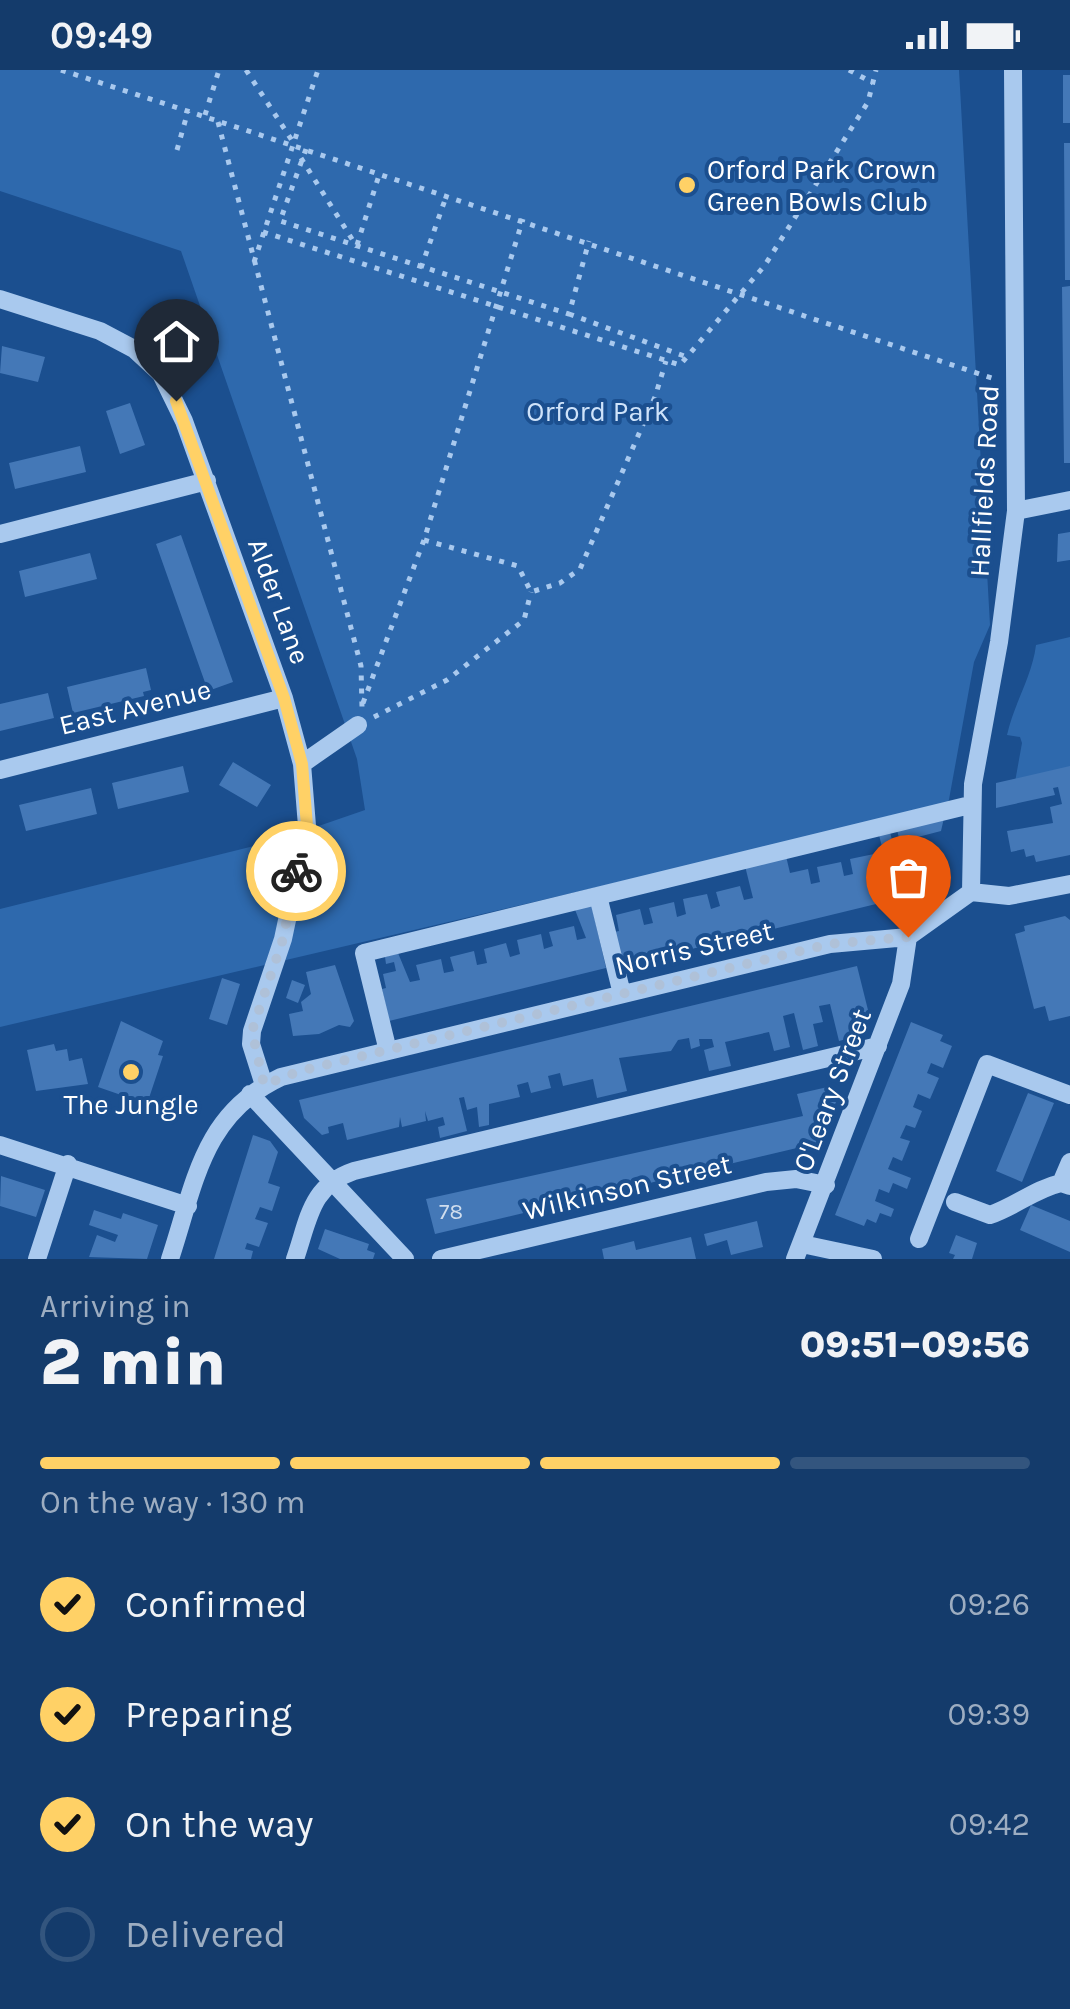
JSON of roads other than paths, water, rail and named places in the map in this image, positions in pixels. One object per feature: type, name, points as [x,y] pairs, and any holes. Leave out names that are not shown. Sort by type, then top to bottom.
[{"type":"street","name":"Hallfields Road","points":[[971,892],[970,804],[999,642],[1016,510],[1014,70]]},
{"type":"street","name":"Alder Lane","points":[[0,299],[100,331],[149,362],[176,401],[284,698],[302,764],[307,826],[283,939],[252,1031],[257,1090]]},
{"type":"street","points":[[0,534],[206,480]]},
{"type":"street","points":[[1016,510],[1070,500]]},
{"type":"street","name":"East Avenue","points":[[0,770],[284,698]]},
{"type":"street","points":[[302,764],[360,716]]},
{"type":"street","points":[[388,1050],[364,953],[970,804]]},
{"type":"street","points":[[908,937],[971,892],[1009,896],[1070,884]]},
{"type":"street","points":[[598,896],[622,994]]},
{"type":"street","name":"Norris Street","points":[[257,1090],[300,1071],[850,940],[908,937]]},
{"type":"street","name":"O'Leary Street","points":[[798,1251],[900,984],[908,937]]},
{"type":"street","points":[[295,1259],[317,1195],[332,1178],[878,1046]]},
{"type":"street","points":[[919,1239],[988,1064],[1070,1096]]},
{"type":"street","points":[[170,1259],[211,1136],[257,1090],[405,1259]]},
{"type":"street","points":[[0,1144],[188,1206]]},
{"type":"street","points":[[955,1202],[990,1215],[1011,1208],[1038,1188],[1066,1184],[1070,1162]]},
{"type":"street","points":[[38,1259],[68,1164]]},
{"type":"street","name":"Wilkinson Street","points":[[441,1259],[766,1182],[796,1179],[826,1185]]},
{"type":"street","points":[[798,1251],[873,1259]]},
{"type":"place","name":"Orford Park Crown Green Bowls Club","points":[[687,185]]},
{"type":"place","name":"The Jungle","points":[[131,1072]]},
{"type":"park label","name":"Orford Park","points":[[598,411]]}]
